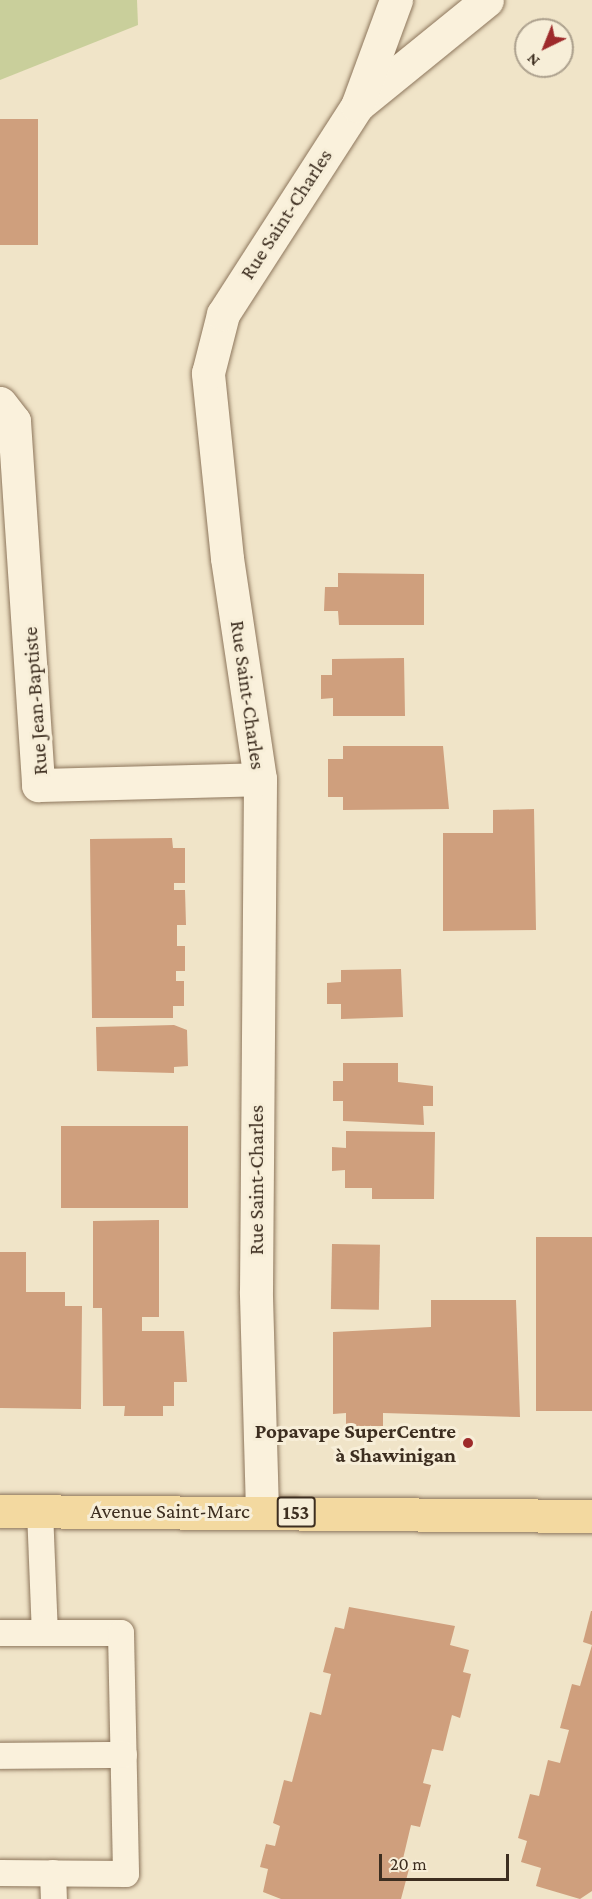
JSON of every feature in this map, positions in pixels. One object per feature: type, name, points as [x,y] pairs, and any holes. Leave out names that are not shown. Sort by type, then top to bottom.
[{"type":"main road","name":"Avenue Saint-Marc","points":[[0,1511],[262,1511],[592,1516]]},
{"type":"street","name":"Rue Saint-Charles","points":[[262,1511],[256,1291],[260,779],[226,558],[208,373],[223,314],[357,106],[396,0]]},
{"type":"street","points":[[357,106],[487,0]]},
{"type":"street","name":"Rue Jean-Baptiste","points":[[0,404],[14,421],[38,785],[260,779]]},
{"type":"lane","points":[[40,1511],[45,1632]]},
{"type":"lane","points":[[0,1633],[121,1633],[126,1874],[0,1873]]},
{"type":"lane","points":[[0,1756],[124,1755]]},
{"type":"lane","points":[[53,1873],[54,1899]]},
{"type":"green space","points":[[0,0],[137,0],[138,25],[0,80]]},
{"type":"building","points":[[0,119],[38,119],[38,245],[0,245]]},
{"type":"building","points":[[338,573],[424,574],[424,625],[339,625],[338,611],[324,611],[325,587],[338,587]]},
{"type":"building","points":[[404,658],[405,716],[333,716],[333,698],[321,699],[321,675],[332,675],[332,659]]},
{"type":"building","points":[[343,746],[443,746],[449,809],[343,810],[343,797],[328,797],[328,759],[343,759]]},
{"type":"building","points":[[534,809],[536,930],[443,931],[443,833],[493,833],[493,810]]},
{"type":"building","points":[[172,838],[173,848],[185,848],[185,883],[174,883],[174,890],[185,890],[186,925],[177,925],[177,946],[185,946],[185,971],[176,971],[176,981],[184,981],[184,1006],[173,1006],[173,1018],[92,1018],[90,839]]},
{"type":"building","points":[[401,969],[403,1017],[341,1019],[341,1004],[327,1004],[327,983],[341,982],[341,970]]},
{"type":"building","points":[[174,1025],[187,1030],[188,1066],[174,1067],[174,1073],[97,1071],[96,1027]]},
{"type":"building","points":[[343,1063],[398,1063],[398,1082],[433,1086],[433,1106],[423,1106],[424,1125],[343,1121],[343,1101],[333,1101],[333,1081],[343,1081]]},
{"type":"building","points":[[61,1126],[188,1126],[188,1208],[61,1208]]},
{"type":"building","points":[[346,1131],[435,1132],[434,1199],[372,1199],[372,1188],[345,1188],[345,1170],[332,1171],[332,1147],[346,1148]]},
{"type":"building","points":[[159,1220],[159,1317],[142,1317],[142,1331],[184,1331],[187,1382],[174,1382],[174,1406],[163,1406],[163,1416],[124,1416],[125,1406],[103,1406],[102,1308],[93,1308],[93,1221]]},
{"type":"building","points":[[536,1237],[592,1237],[592,1411],[536,1411]]},
{"type":"building","points":[[332,1244],[380,1245],[379,1310],[331,1309]]},
{"type":"building","points":[[0,1252],[26,1252],[26,1292],[65,1292],[65,1306],[82,1306],[81,1409],[0,1408]]},
{"type":"building","points":[[431,1300],[516,1300],[520,1417],[383,1413],[383,1426],[346,1426],[346,1413],[333,1414],[333,1332],[431,1327]]},
{"type":"building","points":[[349,1607],[455,1626],[450,1645],[469,1650],[463,1672],[471,1674],[460,1718],[452,1715],[443,1751],[432,1749],[423,1783],[431,1785],[420,1827],[411,1825],[401,1867],[409,1869],[401,1899],[281,1899],[263,1892],[268,1869],[260,1867],[266,1844],[275,1846],[280,1826],[273,1823],[284,1780],[292,1782],[310,1712],[321,1715],[331,1674],[323,1672],[335,1627],[344,1629]]},
{"type":"building","points":[[592,1611],[592,1645],[583,1642]]},
{"type":"building","points":[[592,1645],[592,1891],[580,1899],[536,1886],[541,1868],[521,1862],[527,1841],[518,1838],[530,1794],[539,1796],[548,1760],[560,1763],[569,1730],[560,1728],[572,1684],[580,1686]]},
{"type":"place","name":"Popavape SuperCentre à Shawinigan","points":[[468,1443]]}]
